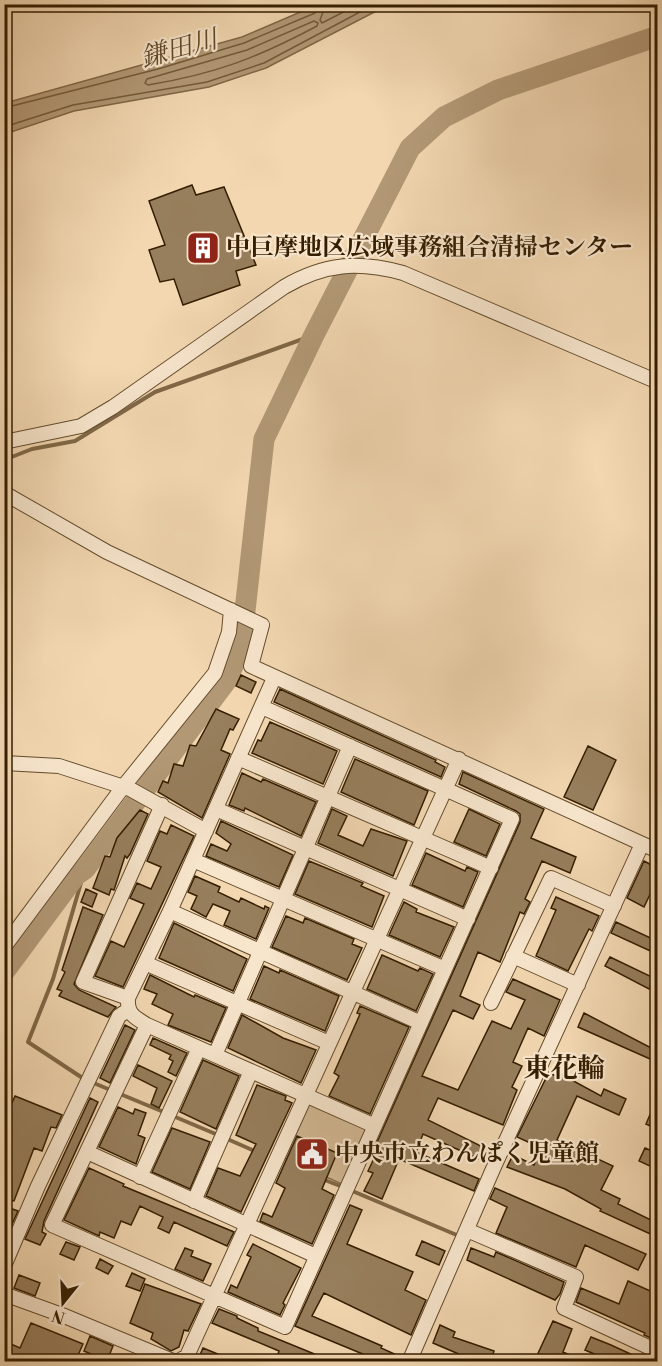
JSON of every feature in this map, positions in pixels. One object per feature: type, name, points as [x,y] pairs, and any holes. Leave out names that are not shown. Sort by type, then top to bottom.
[{"type":"street","points":[[4,442],[20,437],[57,433],[81,426],[113,408],[284,287],[306,274],[335,266],[358,266],[403,273],[657,382]]},
{"type":"street","points":[[4,493],[107,552],[262,625],[251,666],[657,851]]},
{"type":"street","points":[[4,947],[215,673],[230,632],[240,614]]},
{"type":"street","points":[[4,1266],[118,1016],[128,1004],[274,678]]},
{"type":"street","points":[[147,1025],[52,1225],[285,1327],[513,819],[261,707]]},
{"type":"street","points":[[215,1055],[350,746]]},
{"type":"street","points":[[238,758],[491,868]]},
{"type":"street","points":[[4,1294],[63,1315],[176,1362],[187,1356],[459,759]]},
{"type":"street","points":[[4,763],[59,766],[126,788],[162,805],[206,831]]},
{"type":"street","points":[[162,805],[83,982],[128,1004],[131,1015],[147,1025],[375,1126]]},
{"type":"street","points":[[216,808],[468,919]]},
{"type":"street","points":[[409,1362],[642,844]]},
{"type":"street","points":[[193,860],[445,969]]},
{"type":"street","points":[[491,1003],[551,878],[614,906]]},
{"type":"street","points":[[170,912],[421,1023]]},
{"type":"street","points":[[513,956],[578,985]]},
{"type":"street","points":[[145,963],[329,1042]]},
{"type":"street","points":[[140,1177],[199,1048]]},
{"type":"street","points":[[194,1201],[251,1071]]},
{"type":"street","points":[[87,1152],[316,1256]]},
{"type":"street","points":[[465,1234],[576,1277],[564,1308],[657,1351],[651,1362]]},
{"type":"shaded area","points":[[309,1102],[369,1129],[344,1185],[284,1158]]},
{"type":"water","points":[[319,4],[388,5],[266,68],[209,87],[74,111],[5,134],[5,103],[242,37]]},
{"type":"building","name":"中巨摩地区広域事務組合清掃センター","points":[[192,185],[196,195],[224,187],[256,265],[236,271],[240,285],[183,305],[174,279],[160,282],[149,250],[165,245],[149,201]]},
{"type":"building","points":[[241,675],[256,682],[251,693],[236,686]]},
{"type":"building","points":[[280,689],[436,760],[435,762],[445,767],[441,777],[274,702]]},
{"type":"building","points":[[216,709],[239,719],[233,730],[230,729],[221,750],[230,754],[202,818],[158,792],[163,781],[168,783],[174,764],[183,766],[190,745],[196,746]]},
{"type":"building","points":[[270,722],[337,751],[323,784],[252,753]]},
{"type":"building","points":[[588,746],[616,760],[593,810],[564,797]]},
{"type":"building","points":[[355,759],[428,791],[414,825],[341,792]]},
{"type":"building","points":[[463,772],[544,809],[531,838],[576,857],[570,873],[542,861],[525,899],[530,902],[524,914],[520,912],[500,962],[478,952],[460,996],[480,1005],[473,1019],[453,1010],[422,1076],[458,1090],[492,1021],[511,1029],[525,1000],[506,992],[513,979],[560,1000],[544,1036],[528,1028],[513,1062],[522,1066],[512,1087],[517,1090],[503,1125],[438,1098],[428,1120],[491,1151],[486,1162],[423,1134],[416,1152],[479,1179],[474,1191],[399,1159],[382,1199],[364,1191],[373,1173],[368,1171],[378,1150],[374,1149],[520,822],[520,814],[516,811],[459,784]]},
{"type":"building","points":[[242,773],[261,782],[263,779],[316,802],[301,836],[245,808],[244,811],[229,805]]},
{"type":"building","points":[[332,809],[347,816],[338,835],[363,846],[371,829],[407,841],[393,876],[318,843]]},
{"type":"building","points":[[469,809],[500,824],[486,856],[454,842]]},
{"type":"building","points":[[140,810],[148,814],[130,854],[127,858],[125,856],[114,890],[111,889],[109,895],[93,888],[105,856],[110,857],[117,838]]},
{"type":"building","points":[[221,821],[293,855],[279,887],[206,856],[211,844],[227,851],[231,844],[216,833]]},
{"type":"building","points":[[171,825],[194,836],[123,987],[95,976],[111,941],[124,947],[144,904],[130,898],[137,883],[151,889],[161,867],[147,861],[160,831],[167,834]]},
{"type":"building","points":[[426,853],[465,871],[467,867],[478,872],[463,907],[412,885]]},
{"type":"building","points":[[309,861],[363,883],[361,886],[384,896],[372,927],[295,894]]},
{"type":"building","points":[[644,861],[657,868],[657,885],[655,884],[644,907],[627,898]]},
{"type":"building","points":[[195,876],[220,887],[218,892],[239,902],[241,898],[264,909],[265,906],[269,908],[256,939],[224,925],[230,911],[213,904],[206,917],[191,909],[197,896],[188,892]]},
{"type":"building","points":[[86,889],[97,894],[92,907],[81,902]]},
{"type":"building","points":[[556,897],[599,916],[592,931],[589,929],[568,971],[536,956],[556,910],[551,908]]},
{"type":"building","points":[[404,902],[417,909],[416,912],[454,927],[440,957],[389,935]]},
{"type":"building","points":[[83,907],[103,915],[74,984],[79,990],[116,1007],[108,1017],[59,996],[62,991],[57,989],[65,972],[62,970]]},
{"type":"building","points":[[286,916],[303,923],[305,918],[354,939],[352,944],[362,948],[347,980],[272,947]]},
{"type":"building","points":[[616,922],[657,941],[657,954],[611,933]]},
{"type":"building","points":[[174,923],[247,959],[233,991],[159,958]]},
{"type":"building","points":[[382,955],[418,971],[420,968],[433,974],[416,1011],[367,989]]},
{"type":"building","points":[[610,957],[654,978],[649,989],[605,966]]},
{"type":"building","points":[[264,966],[279,973],[280,970],[339,996],[325,1031],[250,999]]},
{"type":"building","points":[[150,975],[194,997],[195,995],[226,1008],[211,1042],[168,1025],[173,1014],[152,1004],[157,994],[144,989]]},
{"type":"building","points":[[360,1006],[409,1027],[370,1114],[329,1096],[339,1076],[334,1073],[360,1014],[357,1013]]},
{"type":"building","points":[[584,1013],[657,1051],[657,1062],[578,1027]]},
{"type":"building","points":[[242,1015],[283,1038],[316,1050],[301,1083],[228,1048]]},
{"type":"building","points":[[125,1025],[135,1030],[110,1083],[100,1078]]},
{"type":"building","points":[[153,1038],[187,1053],[176,1076],[168,1072],[173,1061],[169,1059],[171,1055],[150,1045]]},
{"type":"building","points":[[203,1060],[239,1076],[216,1129],[180,1112]]},
{"type":"building","points":[[138,1065],[172,1081],[159,1108],[151,1104],[157,1088],[133,1076]]},
{"type":"building","points":[[549,1072],[557,1077],[559,1073],[601,1096],[604,1089],[626,1099],[619,1115],[577,1096],[557,1140],[613,1166],[601,1190],[620,1199],[618,1204],[657,1223],[657,1237],[600,1211],[601,1209],[565,1189],[507,1167],[513,1155],[534,1165],[541,1148],[517,1137]]},
{"type":"building","points":[[257,1085],[286,1096],[285,1100],[292,1103],[241,1212],[206,1196],[218,1168],[240,1176],[256,1144],[236,1135]]},
{"type":"building","points":[[15,1096],[62,1115],[56,1128],[51,1127],[42,1151],[34,1148],[14,1201],[4,1199],[4,1121]]},
{"type":"building","points":[[90,1098],[98,1102],[44,1221],[42,1232],[46,1234],[40,1245],[25,1239]]},
{"type":"building","points":[[657,1098],[657,1129],[646,1124]]},
{"type":"building","points":[[118,1107],[133,1114],[135,1109],[146,1113],[138,1135],[145,1138],[136,1164],[99,1147]]},
{"type":"building","points":[[172,1128],[210,1142],[190,1189],[152,1172]]},
{"type":"building","points":[[297,1136],[337,1153],[322,1189],[334,1195],[312,1244],[260,1221],[263,1213],[272,1217],[285,1188],[276,1183]]},
{"type":"building","points":[[645,1148],[657,1153],[654,1168],[639,1161]]},
{"type":"building","points":[[89,1168],[124,1184],[123,1186],[234,1232],[227,1246],[174,1222],[169,1233],[158,1228],[163,1217],[140,1206],[131,1225],[121,1221],[114,1238],[100,1232],[99,1236],[64,1220]]},
{"type":"building","points":[[495,1188],[646,1254],[638,1270],[585,1245],[576,1267],[496,1233],[507,1207],[490,1199]]},
{"type":"building","points":[[350,1205],[362,1210],[347,1244],[413,1272],[405,1290],[426,1300],[411,1335],[324,1293],[312,1316],[382,1346],[381,1348],[401,1357],[400,1362],[382,1362],[295,1326]]},
{"type":"building","points":[[4,1206],[18,1211],[4,1242]]},
{"type":"building","points":[[422,1241],[445,1251],[439,1265],[416,1255]]},
{"type":"building","points":[[66,1242],[80,1247],[74,1260],[60,1254]]},
{"type":"building","points":[[253,1244],[301,1268],[283,1303],[285,1305],[280,1315],[228,1292],[231,1285],[237,1288],[251,1257],[247,1255]]},
{"type":"building","points":[[185,1248],[193,1251],[191,1256],[211,1264],[203,1281],[175,1269]]},
{"type":"building","points":[[471,1248],[494,1257],[496,1252],[564,1282],[560,1294],[555,1300],[467,1260]]},
{"type":"building","points":[[100,1259],[113,1266],[108,1274],[96,1268]]},
{"type":"building","points":[[132,1273],[145,1279],[140,1291],[126,1286]]},
{"type":"building","points":[[19,1275],[40,1283],[35,1296],[14,1288]]},
{"type":"building","points":[[628,1281],[657,1294],[657,1331],[653,1339],[644,1335],[645,1333],[576,1302],[581,1288],[619,1304]]},
{"type":"building","points":[[145,1284],[201,1304],[188,1331],[184,1330],[179,1347],[171,1351],[151,1339],[153,1333],[130,1323]]},
{"type":"building","points":[[219,1309],[237,1316],[258,1328],[258,1331],[334,1362],[281,1362],[283,1356],[278,1354],[279,1351],[212,1323]]},
{"type":"building","points":[[553,1321],[572,1329],[563,1352],[585,1362],[534,1362]]},
{"type":"building","points":[[31,1323],[83,1344],[75,1362],[10,1362],[12,1358],[4,1355],[4,1341],[20,1348]]},
{"type":"building","points":[[440,1325],[455,1332],[453,1337],[494,1351],[493,1354],[510,1362],[483,1362],[433,1343]]},
{"type":"building","points":[[90,1336],[113,1346],[107,1361],[84,1351]]},
{"type":"building","points":[[591,1337],[648,1362],[613,1362],[585,1350]]},
{"type":"building","points":[[203,1348],[235,1361],[197,1362]]},
{"type":"waterway","points":[[4,972],[76,875],[85,869],[227,680],[241,647],[264,439],[314,335],[410,148],[444,117],[498,90],[658,36]]},
{"type":"waterway","points":[[4,460],[32,449],[75,441],[155,392],[314,335]]},
{"type":"waterway","points":[[85,869],[53,979],[28,1042],[84,1079],[166,1113]]},
{"type":"waterway","points":[[173,1116],[218,1135]]},
{"type":"waterway","points":[[225,1138],[257,1152]]},
{"type":"waterway","points":[[322,1179],[343,1187]]},
{"type":"waterway","points":[[350,1190],[459,1236]]},
{"type":"place","name":"中巨摩地区広域事務組合清掃センター","points":[[203,248]]},
{"type":"place","name":"中央市立わんぱく児童館","points":[[312,1154]]},
{"type":"district","name":"東花輪","points":[[564,1069]]},
{"type":"water label","name":"鎌田川","points":[[179,49]]}]
